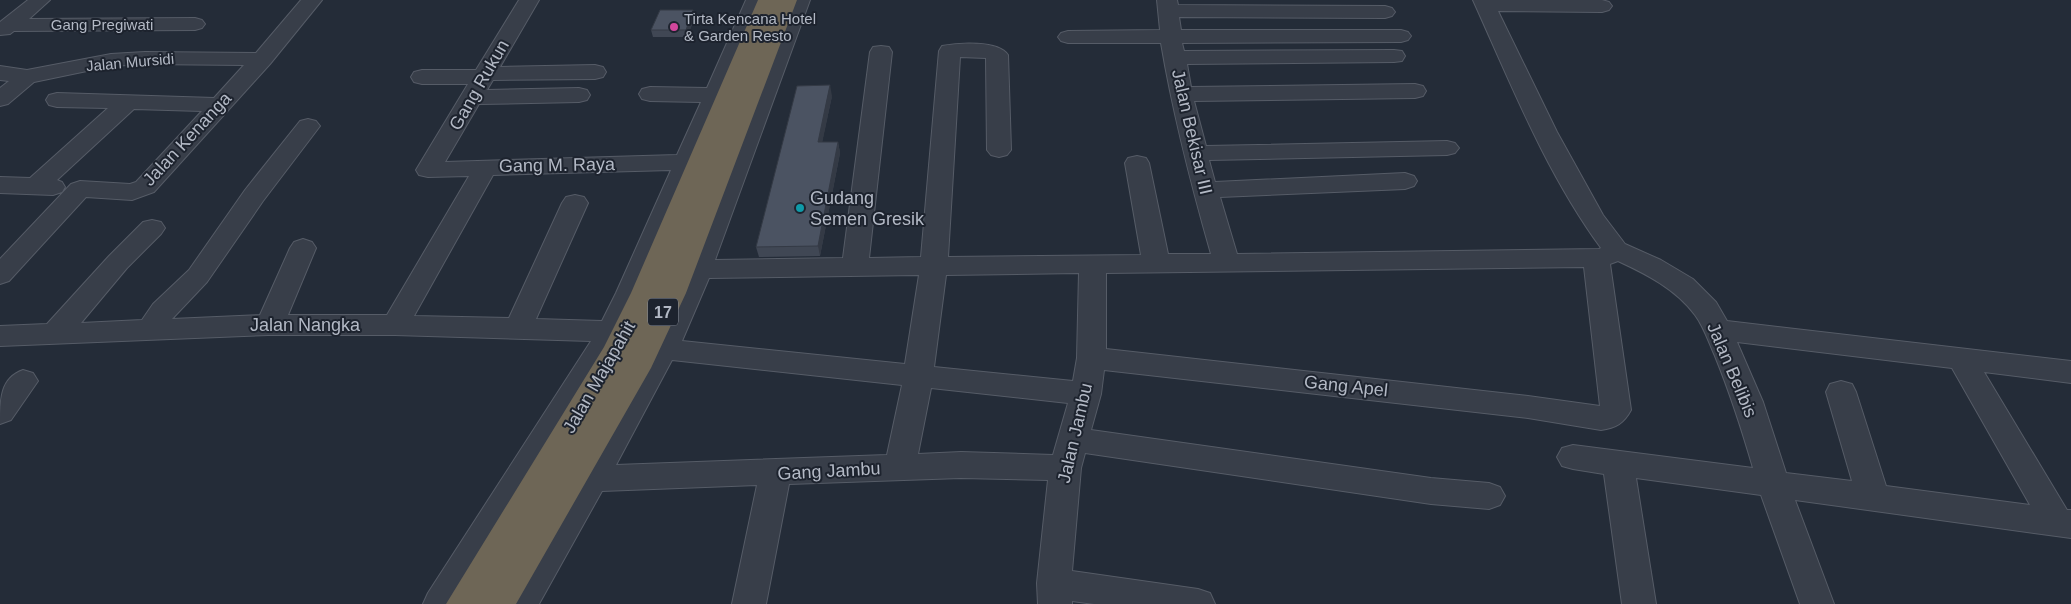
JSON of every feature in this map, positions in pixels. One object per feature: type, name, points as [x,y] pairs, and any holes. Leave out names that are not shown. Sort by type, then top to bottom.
[{"type":"highway","name":"Jalan Majapahit","points":[[463,604],[492,539],[617,350],[641,302],[750,27],[768,0]]},
{"type":"highway","name":"Jalan Majapahit","points":[[497,604],[636,368],[672,293],[787,0]]},
{"type":"street","name":"Jalan Kenanga","points":[[0,185],[132,192],[141,189],[262,59],[312,0]]},
{"type":"street","name":"Gang Rukun","points":[[428,170],[529,0]]},
{"type":"street","points":[[440,604],[492,539],[596,357],[630,293],[715,95],[750,27],[756,0]]},
{"type":"street","points":[[521,604],[593,479],[664,349],[698,269],[800,0]]},
{"type":"street","points":[[1484,3],[1602,6]]},
{"type":"street","name":"Jalan Belibis","points":[[1484,3],[1544,132],[1592,218],[1606,254],[1652,266],[1683,286],[1706,309],[1718,330],[1748,402],[1773,483],[1817,604]]},
{"type":"street","points":[[3,22],[35,4]]},
{"type":"street","points":[[1068,37],[1173,48],[1401,49],[1384,6],[1168,6]]},
{"type":"street","name":"Jalan Bekisar III","points":[[1168,6],[1181,94],[1205,190],[1228,263]]},
{"type":"street","name":"Gang Pregiwati","points":[[3,22],[195,24]]},
{"type":"street","points":[[900,467],[918,377],[934,266],[950,51],[989,51],[997,55],[999,150]]},
{"type":"street","points":[[855,267],[881,52]]},
{"type":"street","name":"Jalan Mursidi","points":[[0,73],[27,77],[111,60],[136,58],[262,59]]},
{"type":"street","points":[[422,78],[596,72]]},
{"type":"street","points":[[0,99],[27,77]]},
{"type":"street","points":[[1181,94],[1415,91]]},
{"type":"street","points":[[650,94],[715,95]]},
{"type":"street","points":[[473,97],[579,95]]},
{"type":"street","points":[[57,100],[126,104],[220,105]]},
{"type":"street","points":[[36,186],[126,104]]},
{"type":"street","points":[[151,329],[163,311],[198,276],[254,196],[308,126]]},
{"type":"street","points":[[1195,153],[1447,148]]},
{"type":"street","name":"Gang M. Raya","points":[[428,170],[686,162]]},
{"type":"street","points":[[1137,163],[1156,263]]},
{"type":"street","points":[[395,325],[486,167]]},
{"type":"street","points":[[1205,190],[1405,182]]},
{"type":"street","points":[[0,275],[80,189]]},
{"type":"street","points":[[518,328],[575,203]]},
{"type":"street","points":[[54,335],[118,262],[152,228]]},
{"type":"street","points":[[268,325],[303,248]]},
{"type":"street","points":[[698,269],[1093,263],[1228,263],[1606,254]]},
{"type":"street","name":"Gang Apel","points":[[1091,358],[1528,407],[1601,418],[1609,417],[1616,410],[1606,254]]},
{"type":"street","name":"Jalan Jambu","points":[[1054,594],[1069,454],[1086,394],[1091,358],[1093,263]]},
{"type":"street","name":"Jalan Nangka","points":[[0,336],[268,325],[395,325],[610,331]]},
{"type":"street","points":[[1718,330],[2071,372]]},
{"type":"street","points":[[664,349],[1086,394]]},
{"type":"street","points":[[1961,359],[2064,523]]},
{"type":"street","points":[[0,412],[23,381]]},
{"type":"street","points":[[1840,392],[1873,497]]},
{"type":"street","name":"Gang Jambu","points":[[593,479],[961,465],[1069,454],[1489,496]]},
{"type":"street","points":[[1573,457],[2064,523]]},
{"type":"street","points":[[1618,463],[1639,604]]},
{"type":"street","points":[[749,604],[776,473]]},
{"type":"street","points":[[1054,594],[1198,604]]},
{"type":"building","points":[[660,10],[693,10],[686,30],[651,30]]},
{"type":"building","name":"Gudang Semen Gresik","points":[[830,85],[818,142],[838,142],[818,246],[756,247],[797,86]]},
{"type":"place","name":"Tirta Kencana Hotel & Garden Resto","points":[[674,27]]},
{"type":"place","name":"Gudang Semen Gresik","points":[[800,208]]}]
